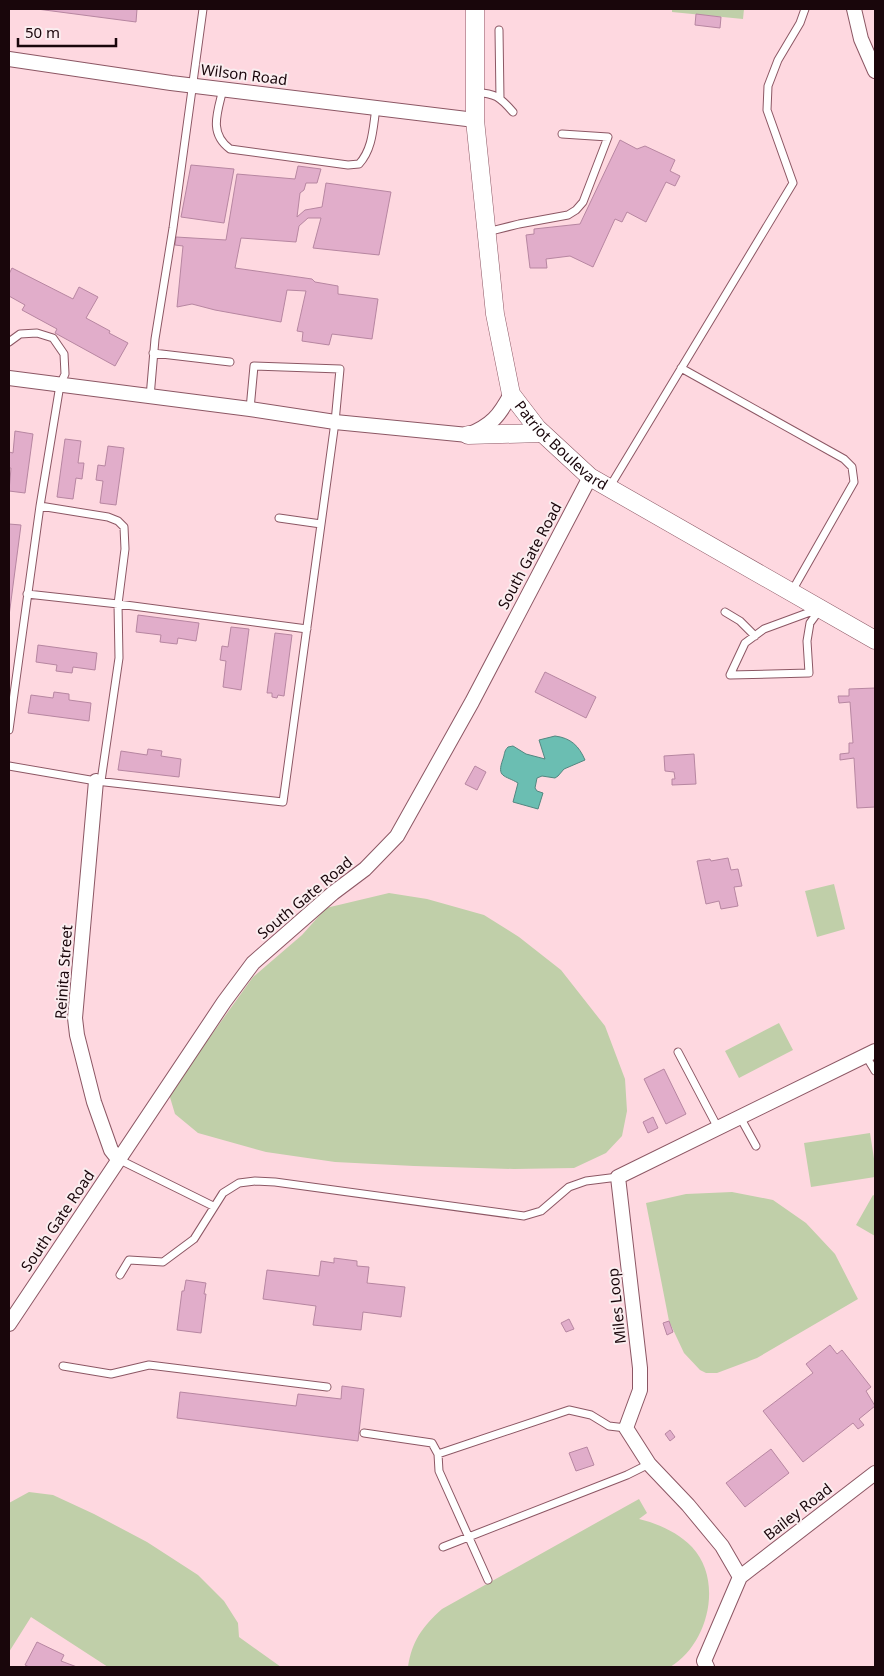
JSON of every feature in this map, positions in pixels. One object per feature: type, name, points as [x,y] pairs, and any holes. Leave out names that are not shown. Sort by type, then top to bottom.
[{"type":"street","name":"Patriot Boulevard","points":[[475,9],[475,120],[495,314],[511,394],[525,415],[544,435],[590,477],[875,640]]},
{"type":"street","points":[[854,9],[861,39],[875,71]]},
{"type":"street","name":"Wilson Road","points":[[9,60],[192,86],[475,120]]},
{"type":"street","points":[[9,378],[250,409],[335,422],[468,435],[544,435]]},
{"type":"street","points":[[468,435],[492,422],[500,413],[511,394]]},
{"type":"street","name":"South Gate Road","points":[[9,1324],[224,1002],[253,963],[332,893],[365,869],[397,836],[472,702],[590,477]]},
{"type":"street","name":"Reinita Street","points":[[99,781],[76,1018],[77,1034],[94,1102],[111,1150],[118,1159]]},
{"type":"street","points":[[618,1177],[871,1053]]},
{"type":"street","name":"Miles Loop","points":[[618,1177],[640,1368],[640,1390],[626,1428]]},
{"type":"street","points":[[626,1428],[649,1464],[688,1505],[722,1546],[740,1577],[704,1661],[707,1667]]},
{"type":"street","name":"Bailey Road","points":[[740,1577],[875,1472]]},
{"type":"lane","points":[[150,397],[153,353],[173,228],[203,9]]},
{"type":"lane","points":[[609,489],[793,184],[767,110],[768,86],[778,60],[800,23],[805,9]]},
{"type":"lane","points":[[499,30],[500,98]]},
{"type":"lane","points":[[223,89],[216,120],[217,132],[221,143],[230,149],[348,165],[359,164],[366,157],[370,148],[376,108]]},
{"type":"lane","points":[[475,92],[493,94],[500,98],[512,112]]},
{"type":"lane","points":[[487,232],[568,215],[583,202],[608,137],[562,134]]},
{"type":"lane","points":[[9,342],[20,334],[37,333],[53,338],[64,354],[66,374],[60,385],[40,506],[9,730]]},
{"type":"lane","points":[[153,353],[230,362]]},
{"type":"lane","points":[[9,766],[99,781],[283,802],[308,630],[340,370],[254,366],[250,409]]},
{"type":"lane","points":[[681,368],[844,459],[852,467],[854,482],[792,592]]},
{"type":"lane","points":[[40,506],[108,517],[118,521],[124,527],[125,549],[118,604],[119,658],[99,781]]},
{"type":"lane","points":[[279,518],[321,524]]},
{"type":"lane","points":[[27,594],[118,604],[308,630]]},
{"type":"lane","points":[[821,608],[810,623],[807,641],[809,673],[730,675],[745,643],[764,628],[821,608]]},
{"type":"lane","points":[[725,612],[740,621],[755,636]]},
{"type":"lane","points":[[678,1052],[718,1128]]},
{"type":"lane","points":[[871,1053],[875,1072]]},
{"type":"lane","points":[[740,1117],[756,1146]]},
{"type":"lane","points":[[118,1159],[213,1206]]},
{"type":"lane","points":[[120,1275],[129,1260],[163,1262],[194,1239],[213,1206],[223,1193],[239,1183],[255,1181],[275,1182],[524,1216],[541,1211],[569,1187],[586,1181],[618,1177]]},
{"type":"lane","points":[[63,1366],[110,1374],[149,1365],[327,1387]]},
{"type":"lane","points":[[438,1454],[569,1410],[591,1415],[609,1426],[626,1428]]},
{"type":"lane","points":[[364,1433],[432,1443],[438,1454],[439,1472],[488,1580]]},
{"type":"lane","points":[[443,1547],[627,1476],[649,1464]]},
{"type":"shaded area","points":[[672,9],[744,9],[743,19],[672,12]]},
{"type":"shaded area","points":[[555,736],[566,739],[574,744],[585,760],[564,769],[555,778],[542,776],[537,778],[535,788],[543,793],[538,809],[513,802],[518,783],[501,773],[501,765],[506,750],[508,747],[513,746],[526,754],[545,759],[539,740]]},
{"type":"shaded area","points":[[834,884],[845,929],[817,937],[805,891]]},
{"type":"shaded area","points":[[389,893],[427,899],[484,915],[519,937],[561,970],[605,1026],[625,1079],[627,1111],[622,1136],[606,1153],[574,1168],[514,1169],[335,1162],[266,1152],[198,1133],[175,1114],[169,1094],[253,977],[302,935],[326,908]]},
{"type":"shaded area","points":[[779,1023],[793,1050],[739,1078],[725,1051]]},
{"type":"shaded area","points":[[870,1133],[875,1177],[811,1187],[804,1143]]},
{"type":"shaded area","points":[[732,1192],[773,1200],[806,1223],[835,1254],[858,1299],[757,1358],[717,1373],[706,1373],[700,1370],[684,1353],[669,1321],[646,1203],[686,1194]]},
{"type":"shaded area","points":[[873,1195],[875,1196],[875,1236],[856,1225]]},
{"type":"shaded area","points":[[29,1492],[53,1495],[94,1514],[147,1542],[198,1575],[224,1601],[238,1623],[239,1637],[281,1667],[108,1667],[31,1617],[9,1652],[9,1503]]},
{"type":"shaded area","points":[[639,1499],[647,1513],[639,1519],[667,1529],[692,1547],[702,1561],[707,1577],[709,1594],[707,1612],[702,1628],[694,1644],[683,1657],[670,1667],[408,1667],[412,1649],[419,1635],[442,1609]]},
{"type":"building","points":[[37,9],[137,9],[136,22]]},
{"type":"building","points":[[696,14],[721,17],[720,28],[695,25]]},
{"type":"building","points":[[620,140],[637,149],[645,146],[675,160],[670,171],[680,176],[675,186],[666,182],[646,222],[627,212],[622,222],[615,219],[593,267],[570,256],[546,259],[547,268],[530,268],[526,235],[534,234],[534,229],[580,224]]},
{"type":"building","points":[[191,165],[234,169],[224,223],[181,217]]},
{"type":"building","points":[[298,166],[321,169],[317,183],[306,183],[304,190],[300,193],[297,217],[305,210],[322,207],[326,183],[391,192],[379,255],[313,248],[321,218],[308,218],[299,226],[296,242],[241,238],[235,268],[312,279],[315,282],[338,286],[338,294],[378,299],[372,339],[332,334],[329,345],[302,341],[303,332],[297,331],[306,291],[287,290],[281,322],[192,304],[177,307],[183,246],[175,245],[176,237],[226,240],[237,174],[295,179]]},
{"type":"building","points":[[12,268],[73,299],[79,287],[98,297],[86,318],[128,343],[115,366],[55,333],[57,329],[22,310],[25,305],[9,296],[9,274]]},
{"type":"building","points":[[15,431],[33,434],[25,493],[9,491],[11,468],[9,468],[9,452],[13,453]]},
{"type":"building","points":[[65,439],[81,441],[78,463],[84,463],[82,479],[76,478],[73,499],[57,497]]},
{"type":"building","points":[[108,446],[124,448],[116,505],[100,503],[103,481],[96,480],[98,465],[105,466]]},
{"type":"building","points":[[9,524],[21,525],[9,616]]},
{"type":"building","points":[[138,615],[199,623],[196,641],[178,638],[177,644],[160,642],[161,635],[136,632]]},
{"type":"building","points":[[231,627],[249,629],[241,690],[223,687],[226,661],[220,660],[222,646],[228,647]]},
{"type":"building","points":[[275,633],[292,635],[284,696],[278,695],[277,698],[272,697],[272,693],[267,693]]},
{"type":"building","points":[[38,645],[97,653],[95,670],[73,667],[72,673],[56,671],[57,665],[36,662]]},
{"type":"building","points":[[545,672],[596,697],[586,718],[535,692]]},
{"type":"building","points":[[875,688],[875,807],[857,808],[854,758],[840,760],[840,754],[849,753],[849,743],[853,743],[850,702],[839,703],[838,696],[849,696],[849,689]]},
{"type":"building","points":[[54,692],[69,694],[69,700],[91,703],[89,721],[28,713],[31,695],[53,698]]},
{"type":"building","points":[[148,749],[162,751],[161,756],[181,759],[179,777],[118,770],[121,751],[147,755]]},
{"type":"building","points":[[694,754],[696,784],[672,785],[672,779],[675,779],[674,772],[665,771],[664,756]]},
{"type":"building","points":[[475,766],[486,772],[477,790],[465,784]]},
{"type":"building","points":[[728,858],[731,870],[738,869],[742,886],[734,887],[738,906],[721,909],[719,901],[706,904],[697,861]]},
{"type":"building","points":[[664,1069],[686,1114],[666,1124],[644,1079]]},
{"type":"building","points":[[653,1117],[658,1128],[648,1133],[643,1122]]},
{"type":"building","points":[[334,1258],[357,1261],[357,1266],[369,1267],[367,1283],[405,1287],[401,1317],[363,1312],[361,1330],[313,1325],[316,1306],[263,1299],[267,1270],[319,1276],[321,1261],[334,1263]]},
{"type":"building","points":[[186,1280],[206,1283],[201,1333],[177,1330],[182,1291],[184,1291]]},
{"type":"building","points":[[569,1319],[574,1329],[566,1332],[561,1323]]},
{"type":"building","points":[[669,1321],[673,1332],[667,1335],[663,1323]]},
{"type":"building","points":[[830,1345],[837,1354],[842,1350],[871,1387],[866,1391],[875,1406],[859,1419],[864,1425],[858,1429],[853,1423],[803,1462],[763,1411],[813,1373],[806,1364]]},
{"type":"building","points":[[342,1386],[364,1389],[358,1441],[177,1418],[180,1392],[296,1406],[298,1394],[341,1399]]},
{"type":"building","points":[[670,1430],[675,1437],[670,1441],[665,1434]]},
{"type":"building","points":[[587,1447],[594,1465],[576,1471],[569,1453]]},
{"type":"building","points":[[771,1449],[789,1473],[745,1507],[726,1483]]},
{"type":"building","points":[[37,1642],[64,1655],[61,1661],[77,1667],[29,1667],[25,1665]]}]
